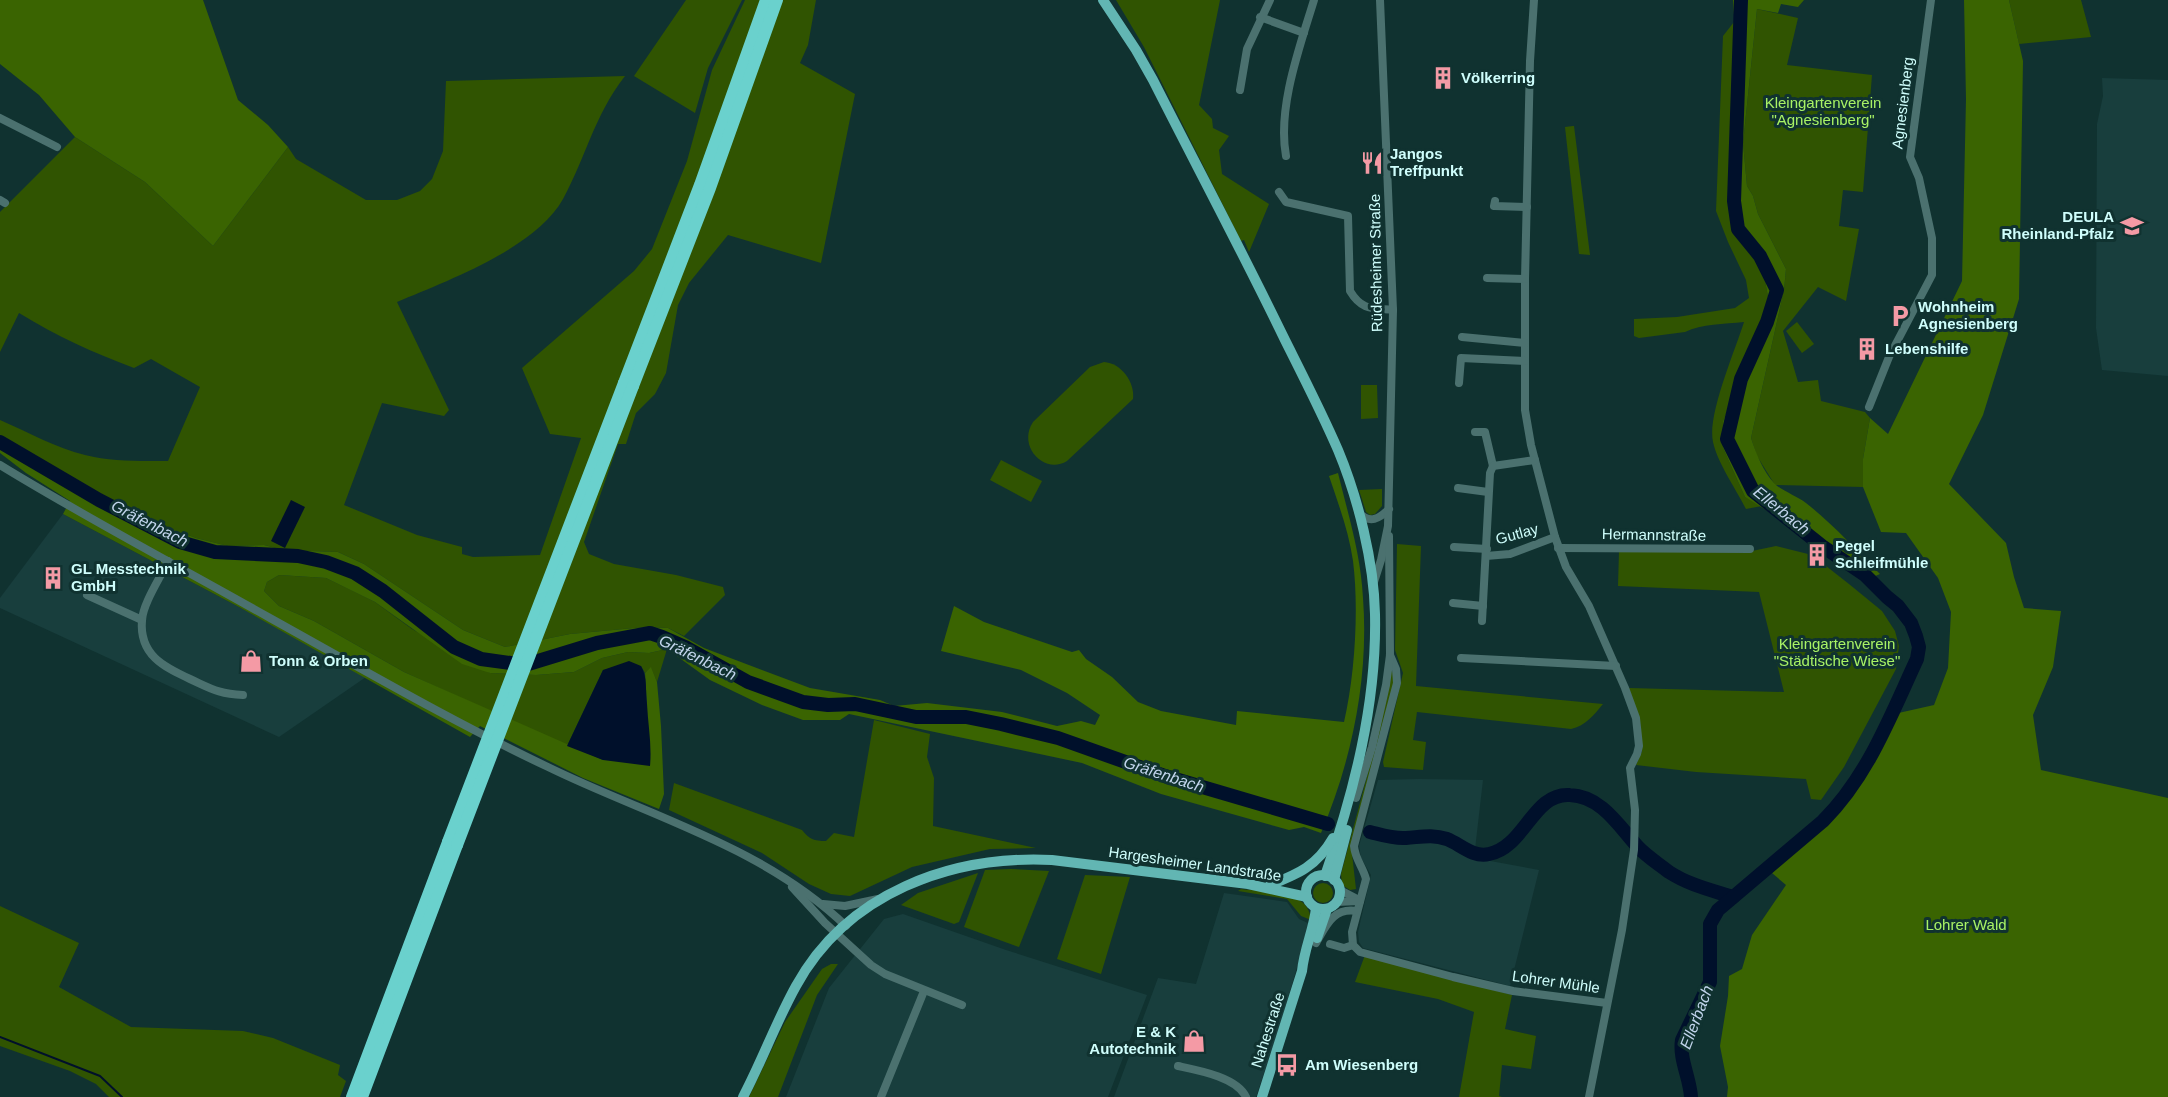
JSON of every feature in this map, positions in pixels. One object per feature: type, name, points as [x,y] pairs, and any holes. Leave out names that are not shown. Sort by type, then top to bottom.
[{"type":"highway","points":[[352,1097],[453,844],[629,384],[766,0]]},
{"type":"highway","points":[[629,384],[710,188],[777,0]]},
{"type":"highway","points":[[362,1097],[453,844]]},
{"type":"main road","points":[[1103,0],[1153,80],[1253,274],[1339,451],[1358,512],[1373,586],[1375,656],[1368,715],[1353,794],[1343,823],[1330,878]]},
{"type":"main road","points":[[1270,885],[1300,873],[1323,855],[1353,794],[1368,715]]},
{"type":"main road","name":"Hargesheimer Landstraße","points":[[743,1097],[796,985],[808,967],[841,930],[882,899],[909,883],[954,867],[1025,858],[1078,862],[1308,891]]},
{"type":"main road","points":[[1315,878],[1330,878],[1340,890],[1326,906],[1308,891],[1315,878]]},
{"type":"main road","name":"Hargesheimer Landstraße","points":[[1248,884],[1308,891]]},
{"type":"main road","name":"Nahestraße","points":[[1302,971],[1308,964],[1316,943],[1326,906]]},
{"type":"main road","name":"Nahestraße","points":[[1262,1097],[1302,971],[1326,906]]},
{"type":"street","points":[[1240,90],[1247,49],[1260,17],[1270,0]]},
{"type":"street","points":[[1286,156],[1283,142],[1288,98],[1314,0]]},
{"type":"street","name":"Rüdesheimer Straße","points":[[1373,586],[1388,526],[1393,310],[1380,0]]},
{"type":"street","points":[[1461,658],[1616,666],[1589,606],[1566,567],[1558,548],[1535,460],[1525,410],[1530,61],[1534,0]]},
{"type":"street","name":"Agnesienberg","points":[[1869,407],[1889,357],[1932,275],[1932,238],[1918,178],[1910,157],[1931,0]]},
{"type":"street","points":[[1260,17],[1304,33]]},
{"type":"street","points":[[0,118],[57,147]]},
{"type":"street","points":[[1279,192],[1286,202],[1348,216],[1350,291],[1356,301],[1365,308],[1393,310]]},
{"type":"street","points":[[1495,201],[1494,206],[1527,207]]},
{"type":"street","points":[[1487,278],[1526,279]]},
{"type":"street","points":[[1462,337],[1525,343]]},
{"type":"street","points":[[1459,383],[1461,358],[1525,361]]},
{"type":"street","name":"Gutlay","points":[[1475,432],[1485,432],[1493,465],[1488,492],[1482,621]]},
{"type":"street","points":[[1493,465],[1535,460]]},
{"type":"street","points":[[0,465],[87,518],[466,726],[549,768],[695,831],[796,884],[822,904],[871,965],[924,991],[962,1005]]},
{"type":"street","points":[[1458,488],[1488,492]]},
{"type":"street","points":[[1358,512],[1374,520],[1389,509]]},
{"type":"street","name":"Rüdesheimer Straße","points":[[1353,794],[1380,712],[1390,655],[1388,526]]},
{"type":"street","name":"Gutlay","points":[[1454,547],[1510,554],[1555,537]]},
{"type":"street","name":"Hermannstraße","points":[[1558,548],[1750,549]]},
{"type":"street","points":[[168,561],[142,620],[148,650],[164,667],[223,694],[243,695]]},
{"type":"street","points":[[87,595],[142,620]]},
{"type":"street","points":[[1453,603],[1483,606]]},
{"type":"street","points":[[1353,945],[1352,932],[1366,879],[1355,857],[1355,840],[1397,683],[1396,669],[1390,655]]},
{"type":"street","name":"Lohrer Mühle","points":[[1330,944],[1344,948],[1353,945],[1360,952],[1476,983],[1534,995],[1607,1003],[1622,930],[1634,850],[1635,810],[1630,768],[1639,746],[1637,724],[1616,666]]},
{"type":"street","points":[[775,873],[841,930]]},
{"type":"street","points":[[1340,890],[1360,901]]},
{"type":"street","points":[[822,904],[845,906],[882,899]]},
{"type":"street","points":[[1326,906],[1360,901]]},
{"type":"street","points":[[1316,943],[1335,914],[1346,910],[1357,911]]},
{"type":"street","points":[[881,1097],[924,991]]},
{"type":"street","points":[[1589,1097],[1607,1003]]},
{"type":"street","points":[[1178,1066],[1212,1074],[1235,1085],[1246,1097]]},
{"type":"shaded area","name":"DEULA Rheinland-Pfalz","points":[[2102,78],[2168,80],[2168,376],[2102,370],[2096,328],[2097,124],[2103,96]]},
{"type":"shaded area","points":[[291,500],[305,507],[285,548],[271,541]]},
{"type":"shaded area","points":[[63,514],[366,677],[279,737],[0,608],[0,598]]},
{"type":"shaded area","points":[[629,661],[641,666],[645,675],[650,766],[603,760],[567,746],[603,670]]},
{"type":"shaded area","points":[[1378,780],[1483,780],[1474,858],[1539,870],[1510,986],[1363,948],[1359,942],[1358,932],[1371,875],[1361,858],[1359,846]]},
{"type":"shaded area","points":[[1224,893],[1287,902],[1299,919],[1310,924],[1256,1097],[1114,1097],[1158,978],[1196,984]]},
{"type":"shaded area","points":[[903,914],[1147,995],[1108,1097],[786,1097],[829,988],[884,919]]},
{"type":"green space","points":[[0,0],[203,0],[238,100],[268,125],[288,147],[213,246],[145,182],[75,137],[39,95],[0,64]]},
{"type":"green space","points":[[686,0],[742,0],[708,68],[695,113],[634,76]]},
{"type":"green space","points":[[745,0],[816,0],[808,45],[800,63],[855,94],[821,263],[728,235],[689,283],[678,305],[666,373],[655,394],[636,413],[626,444],[618,444],[584,542],[589,554],[614,564],[676,575],[723,587],[725,595],[684,636],[668,628],[645,627],[570,634],[505,647],[463,630],[364,564],[338,552],[283,550],[264,545],[228,546],[196,538],[155,523],[74,483],[0,440],[0,420],[53,444],[85,455],[116,460],[168,461],[200,387],[151,359],[134,368],[104,356],[61,337],[19,313],[0,352],[0,212],[75,137],[145,182],[213,246],[288,147],[296,159],[366,200],[397,200],[420,191],[432,179],[443,151],[446,81],[625,76],[605,106],[571,183],[550,217],[533,233],[489,261],[397,302],[449,410],[444,416],[382,403],[344,505],[417,535],[462,547],[462,554],[473,557],[540,555],[581,438],[550,434],[522,368],[634,271],[652,249],[687,161],[712,70]]},
{"type":"green space","points":[[1116,0],[1220,0],[1199,105],[1212,119],[1213,128],[1229,136],[1219,150],[1222,174],[1269,204],[1249,252],[1244,240],[1241,241],[1144,47]]},
{"type":"green space","points":[[1733,0],[1804,0],[1798,7],[1781,4],[1778,13],[1757,9],[1743,143],[1747,186],[1753,196],[1758,214],[1786,269],[1784,290],[1751,438],[1763,467],[1774,483],[1816,511],[1880,574],[1866,580],[1846,568],[1787,523],[1745,497],[1723,448],[1723,421],[1769,302],[1763,270],[1732,224],[1736,44]]},
{"type":"green space","name":"Lohrer Wald","points":[[1964,0],[2009,0],[2023,61],[2019,299],[1983,415],[1949,484],[2006,543],[2024,608],[2061,611],[2053,667],[2033,715],[2041,770],[2168,798],[2168,1097],[1727,1097],[1728,1087],[1720,1046],[1729,976],[1742,969],[1752,935],[1786,885],[1772,873],[1822,828],[1868,769],[1894,714],[1934,705],[1948,668],[1951,612],[1938,578],[1906,533],[1881,532],[1863,487],[1863,459],[1870,418],[1888,434],[1962,281],[1966,99]]},
{"type":"green space","points":[[2009,0],[2081,0],[2091,37],[2019,44]]},
{"type":"green space","name":"Kleingartenverein \"Agnesienberg\"","points":[[1757,9],[1798,18],[1787,65],[1872,75],[1863,192],[1843,190],[1839,226],[1859,229],[1846,301],[1818,287],[1783,331],[1798,382],[1818,380],[1821,401],[1865,412],[1870,418],[1863,459],[1863,487],[1775,485],[1757,456],[1751,438],[1784,290],[1786,269],[1758,214],[1753,196],[1747,186],[1743,143]]},
{"type":"green space","points":[[1734,22],[1736,44],[1732,224],[1763,270],[1769,302],[1723,421],[1723,448],[1745,497],[1762,506],[1746,509],[1719,459],[1713,442],[1712,430],[1723,383],[1744,322],[1639,338],[1634,336],[1634,319],[1677,317],[1735,308],[1749,298],[1746,280],[1716,211],[1723,36]]},
{"type":"green space","points":[[1574,126],[1590,255],[1579,254],[1565,127]]},
{"type":"green space","points":[[1797,322],[1814,344],[1802,353],[1786,331]]},
{"type":"green space","points":[[1104,362],[1116,366],[1126,374],[1132,386],[1133,399],[1067,461],[1050,464],[1042,461],[1035,456],[1028,440],[1033,422],[1090,367]]},
{"type":"green space","points":[[1361,385],[1377,385],[1378,418],[1361,419]]},
{"type":"green space","points":[[0,440],[74,483],[155,523],[196,538],[228,546],[264,545],[283,550],[338,552],[364,564],[463,630],[505,647],[570,634],[645,627],[668,628],[704,648],[810,688],[880,700],[894,706],[927,703],[1002,712],[1057,726],[1081,721],[1095,725],[1100,715],[1067,693],[1021,670],[941,651],[954,606],[984,622],[1072,652],[1079,650],[1086,659],[1112,677],[1138,702],[1161,711],[1236,725],[1237,711],[1344,722],[1353,663],[1356,599],[1351,550],[1329,476],[1338,473],[1357,550],[1362,582],[1363,658],[1356,718],[1341,777],[1321,833],[1304,827],[1289,830],[1161,794],[1082,763],[849,714],[840,720],[803,720],[762,705],[710,680],[667,649],[649,653],[628,652],[602,658],[574,672],[536,675],[490,673],[462,664],[375,602],[326,578],[279,575],[267,582],[264,591],[279,606],[314,621],[404,672],[603,760],[647,703],[645,673],[651,667],[657,682],[661,726],[664,794],[659,809],[583,778],[480,726],[470,737],[239,607],[63,514],[70,501],[0,453]]},
{"type":"green space","points":[[1001,460],[1042,481],[1031,502],[990,480]]},
{"type":"green space","points":[[1382,489],[1382,506],[1375,514],[1370,515],[1366,512],[1359,490]]},
{"type":"green space","points":[[1397,544],[1421,546],[1416,686],[1603,704],[1585,723],[1571,729],[1417,712],[1413,740],[1426,742],[1423,770],[1384,767],[1383,762],[1403,673],[1395,650]]},
{"type":"green space","name":"Kleingartenverein \"Städtische Wiese\"","points":[[1776,546],[1812,555],[1882,611],[1895,631],[1899,646],[1896,669],[1844,767],[1821,800],[1811,799],[1806,779],[1696,772],[1636,765],[1642,751],[1640,722],[1629,688],[1784,692],[1759,592],[1618,586],[1619,551],[1752,551]]},
{"type":"green space","points":[[279,575],[326,578],[375,602],[412,629],[490,673],[536,675],[574,672],[602,658],[628,652],[649,653],[667,649],[657,682],[651,668],[645,673],[641,666],[603,670],[567,746],[404,672],[314,621],[279,606],[264,591],[267,582]]},
{"type":"green space","points":[[1391,668],[1394,685],[1352,854],[1356,889],[1350,890],[1342,885],[1341,874],[1369,769]]},
{"type":"green space","points":[[874,720],[930,734],[927,757],[934,778],[933,826],[1036,848],[990,849],[912,867],[850,896],[831,894],[809,884],[762,853],[669,810],[674,783],[802,830],[815,840],[826,841],[834,833],[854,837]]},
{"type":"green space","points":[[985,870],[1049,871],[1019,947],[964,927]]},
{"type":"green space","points":[[978,873],[959,922],[954,924],[901,905],[918,893]]},
{"type":"green space","points":[[1085,875],[1130,877],[1101,974],[1057,959]]},
{"type":"green space","points":[[1323,883],[1330,886],[1333,893],[1330,900],[1323,903],[1316,900],[1313,893],[1316,886]]},
{"type":"green space","points":[[1241,889],[1273,892],[1294,897],[1308,910],[1311,920],[1301,916],[1287,899],[1238,891]]},
{"type":"green space","points":[[0,906],[79,943],[59,987],[131,1027],[243,1031],[273,1038],[340,1065],[338,1075],[346,1081],[340,1097],[109,1097],[96,1084],[70,1071],[0,1046]]},
{"type":"green space","points":[[1365,955],[1512,995],[1505,1029],[1536,1036],[1531,1069],[1502,1065],[1499,1096],[1502,1097],[1459,1097],[1474,1012],[1438,999],[1355,982]]},
{"type":"green space","points":[[831,964],[838,964],[817,995],[778,1097],[749,1097],[785,1022],[822,969]]},
{"type":"waterway","name":"Ellerbach","points":[[1691,1097],[1681,1047],[1682,1040],[1710,982],[1710,924],[1718,910],[1823,821],[1853,785],[1877,745],[1917,659],[1919,647],[1911,623],[1898,606],[1865,575],[1822,546],[1753,491],[1727,439],[1741,379],[1767,322],[1777,290],[1760,256],[1738,229],[1734,201],[1741,0]]},
{"type":"waterway","name":"Gräfenbach","points":[[0,442],[99,500],[180,542],[215,552],[298,556],[326,562],[355,573],[383,591],[454,647],[481,659],[525,665],[597,643],[650,633],[687,648],[748,682],[803,702],[828,705],[855,704],[916,717],[966,717],[1001,724],[1058,738],[1165,776],[1328,824]]},
{"type":"waterway","name":"Gräfenbach","points":[[1370,832],[1397,838],[1442,837],[1472,852],[1489,854],[1512,841],[1547,802],[1557,796],[1570,795],[1581,797],[1600,806],[1648,857],[1669,872],[1692,884],[1733,897]]},
{"type":"waterway","points":[[0,1037],[100,1076],[122,1097]]},
{"type":"place","name":"Völkerring","points":[[1443,78]]},
{"type":"place","name":"Jangos Treffpunkt","points":[[1372,163]]},
{"type":"place","name":"DEULA Rheinland-Pfalz","points":[[2132,226]]},
{"type":"place","name":"Wohnheim Agnesienberg","points":[[1900,316]]},
{"type":"place","name":"Lebenshilfe","points":[[1867,349]]},
{"type":"place","name":"Pegel Schleifmühle","points":[[1817,555]]},
{"type":"place","name":"GL Messtechnik GmbH","points":[[53,578]]},
{"type":"place","name":"Tonn & Orben","points":[[251,661]]},
{"type":"place","name":"E & K Autotechnik","points":[[1194,1041]]},
{"type":"place","name":"Am Wiesenberg","points":[[1287,1065]]}]
